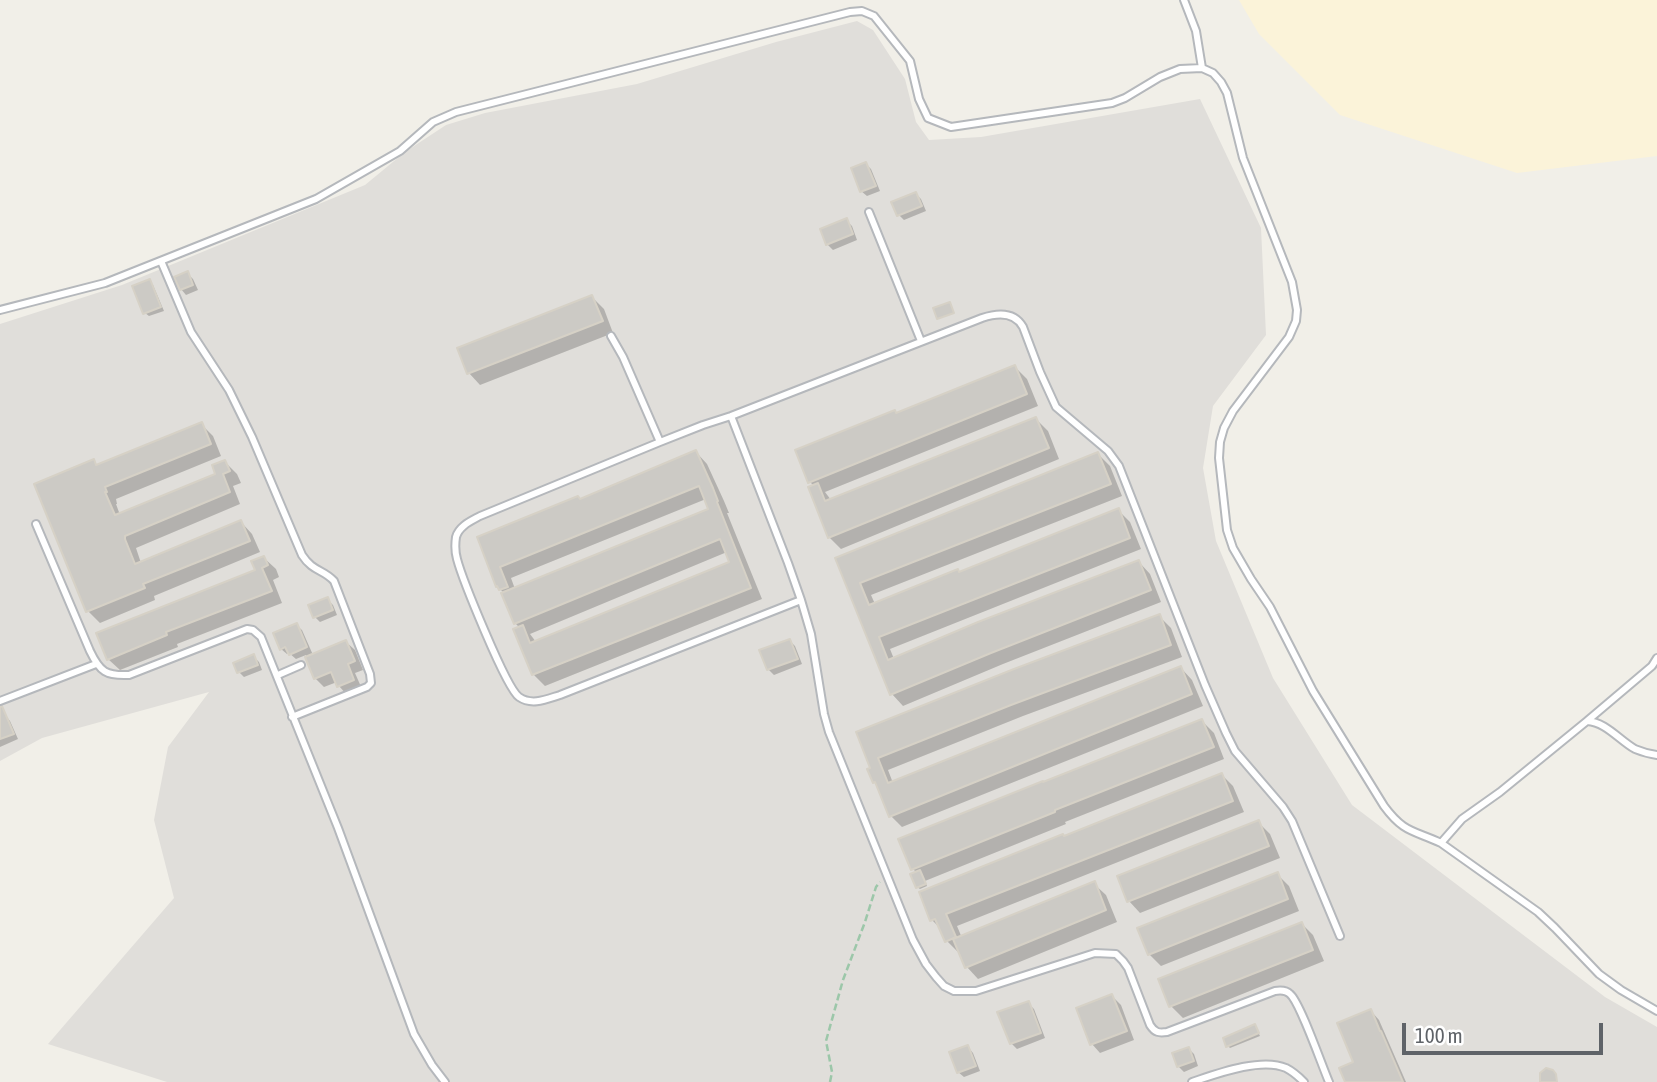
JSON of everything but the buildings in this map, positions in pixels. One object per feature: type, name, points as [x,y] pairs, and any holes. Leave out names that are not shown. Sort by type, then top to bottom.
[{"type":"lane","points":[[1184,0],[1196,31],[1202,68]]},
{"type":"lane","points":[[0,310],[105,283],[316,199],[400,151],[433,122],[456,112],[850,12],[862,11],[874,16],[910,61],[919,99],[928,118],[951,127],[1112,103],[1180,69],[1202,68],[1213,73],[1227,93],[1243,158],[1292,282],[1297,310],[1296,321],[1289,337],[1233,411],[1220,442],[1219,458],[1227,530],[1233,548],[1270,607],[1313,691],[1384,806],[1395,819],[1406,829],[1441,843],[1538,912],[1599,974],[1657,1011]]},
{"type":"lane","points":[[869,212],[921,341]]},
{"type":"lane","points":[[161,261],[191,332],[229,390],[247,427],[302,555],[313,568],[334,581],[370,674],[367,687],[292,717]]},
{"type":"lane","points":[[801,600],[547,699],[528,702],[515,694],[494,652],[459,566],[455,540],[458,531],[480,516],[702,425],[992,315],[1012,316],[1019,321],[1056,407],[1108,451],[1119,466],[1226,733],[1236,751],[1292,821],[1340,936]]},
{"type":"lane","points":[[611,336],[623,356],[660,442]]},
{"type":"lane","points":[[731,416],[801,600],[811,634],[824,714],[830,732],[913,940],[926,964],[944,986],[954,991],[976,991],[1095,953],[1116,954],[1128,968],[1150,1025],[1160,1033],[1282,990],[1289,992],[1297,1004],[1329,1082]]},
{"type":"lane","points":[[36,524],[96,664],[105,672],[116,676],[129,675],[247,629],[253,630],[261,637],[338,828],[414,1034],[445,1082]]},
{"type":"lane","points":[[1441,843],[1462,819],[1587,722],[1652,666],[1657,658]]},
{"type":"lane","points":[[0,701],[96,664]]},
{"type":"lane","points":[[278,675],[301,665]]},
{"type":"lane","points":[[1587,722],[1596,722],[1636,749],[1657,755]]},
{"type":"lane","points":[[1192,1082],[1222,1072],[1269,1065],[1285,1067],[1304,1082]]},
{"type":"path","points":[[830,1082],[832,1072],[826,1041],[843,979],[876,887],[886,874]]},
{"type":"shaded area","points":[[857,21],[873,30],[905,79],[916,122],[929,140],[981,137],[1200,99],[1261,228],[1266,335],[1213,406],[1203,468],[1216,541],[1273,678],[1352,805],[1605,997],[1657,1027],[1657,1082],[167,1082],[48,1044],[174,898],[154,820],[168,747],[209,692],[42,738],[0,761],[0,324],[122,285],[365,185],[405,152],[446,125],[485,113],[637,84],[776,42]]},
{"type":"sand","points":[[1239,0],[1657,0],[1657,156],[1517,173],[1340,115],[1259,34]]}]
